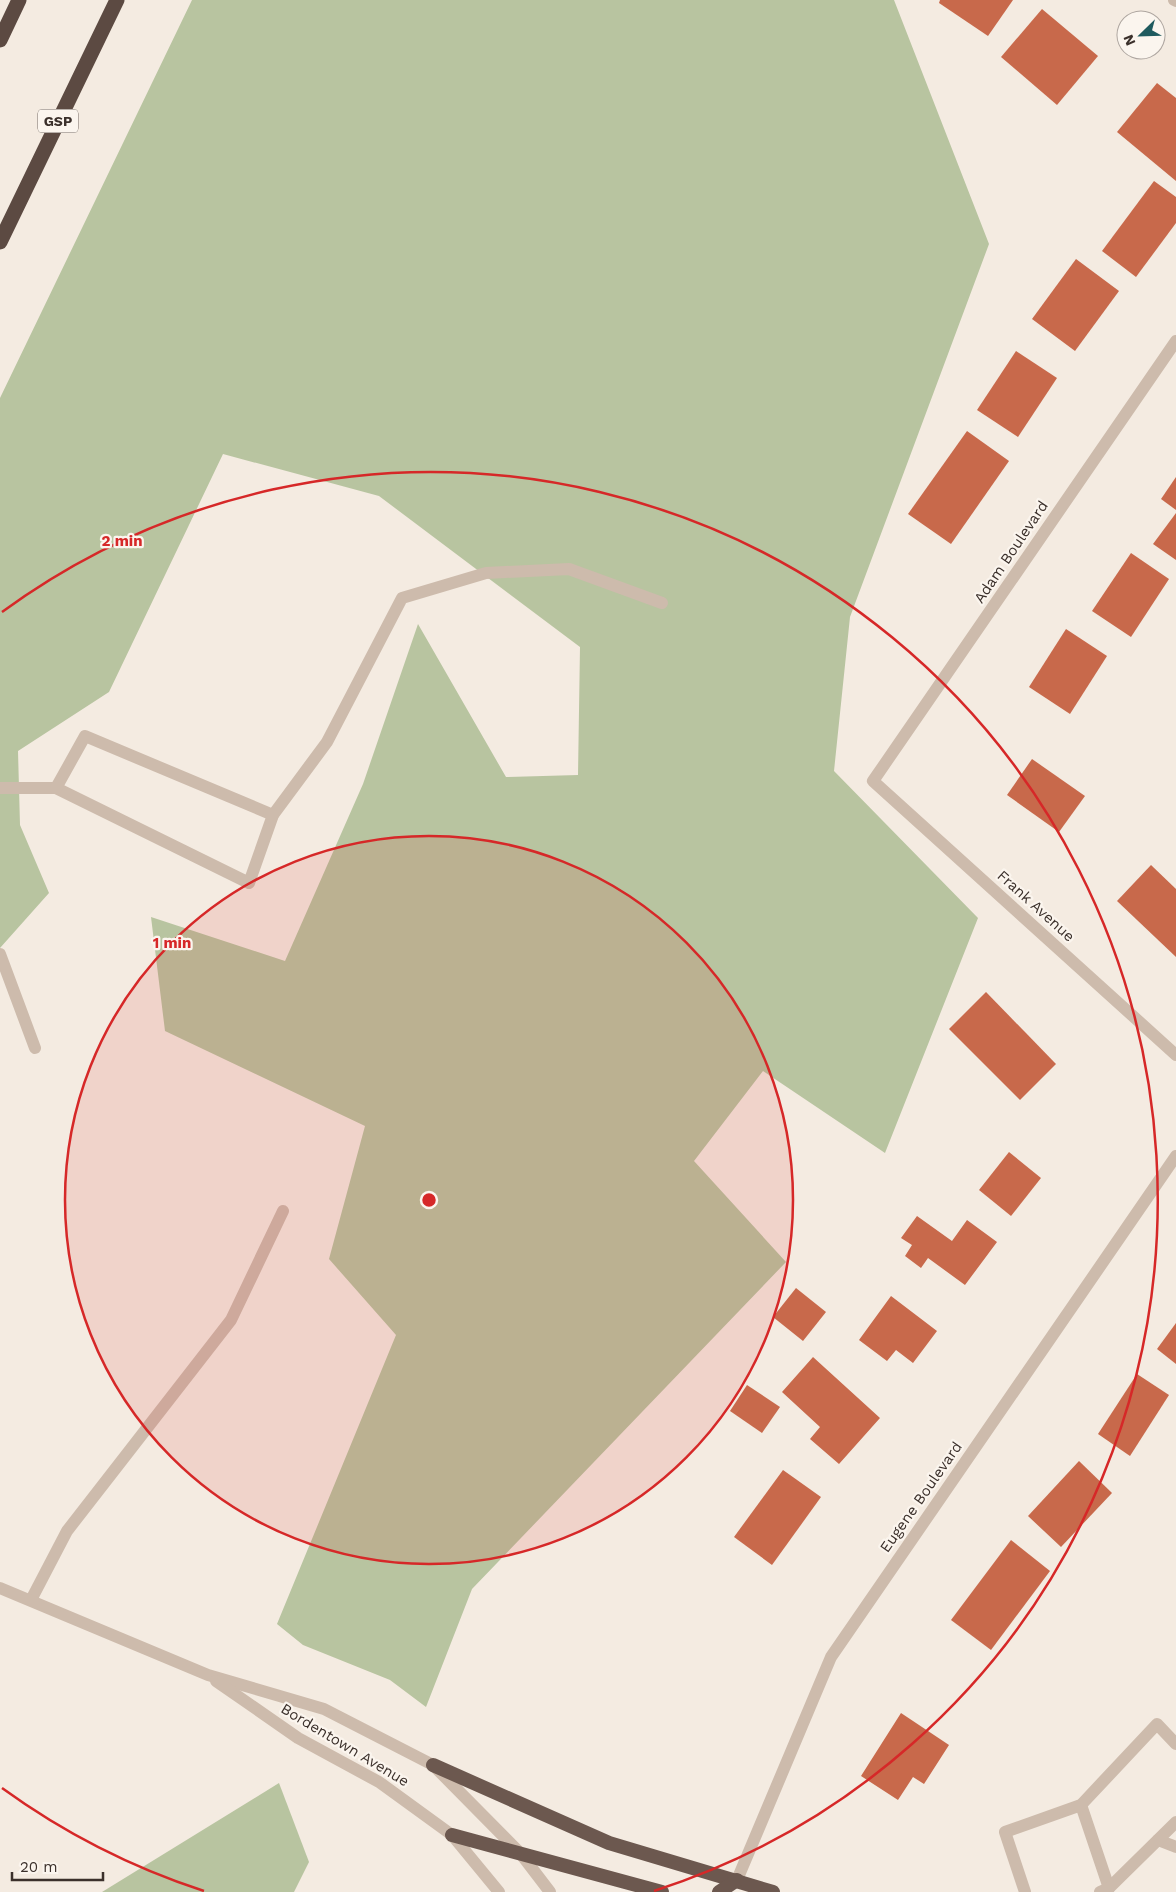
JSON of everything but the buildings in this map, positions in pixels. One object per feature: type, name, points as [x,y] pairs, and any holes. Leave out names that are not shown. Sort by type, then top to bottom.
[{"type":"highway","points":[[0,40],[19,0]]},
{"type":"highway","name":"GSP","points":[[0,242],[117,0]]},
{"type":"highway","points":[[433,1766],[609,1843],[773,1892]]},
{"type":"highway","points":[[452,1835],[662,1892]]},
{"type":"highway","points":[[719,1892],[737,1880]]},
{"type":"street","name":"Adam Boulevard","points":[[873,781],[1176,340]]},
{"type":"street","points":[[0,788],[56,788],[249,883],[273,815],[327,742],[402,598],[486,573],[569,569],[662,603]]},
{"type":"street","points":[[56,788],[85,736],[273,815]]},
{"type":"street","name":"Frank Avenue","points":[[873,781],[1176,1055]]},
{"type":"street","points":[[0,954],[35,1048]]},
{"type":"street","name":"Eugene Boulevard","points":[[737,1880],[830,1657],[1176,1156]]},
{"type":"street","points":[[31,1600],[67,1531],[231,1320],[283,1211]]},
{"type":"street","name":"Bordentown Avenue","points":[[0,1588],[31,1600],[62,1616],[208,1675],[324,1709],[433,1766],[521,1854],[550,1892]]},
{"type":"street","name":"Bordentown Avenue","points":[[208,1675],[298,1738],[379,1782],[452,1835],[499,1892]]},
{"type":"street","points":[[1025,1892],[1005,1832],[1081,1805],[1157,1724],[1176,1744]]},
{"type":"street","points":[[1081,1805],[1105,1890],[1176,1822]]},
{"type":"street","points":[[1158,1840],[1176,1847]]},
{"type":"green space","points":[[192,0],[894,0],[989,244],[850,617],[834,771],[978,918],[885,1153],[763,1071],[694,1161],[786,1262],[472,1589],[426,1707],[390,1680],[303,1645],[277,1624],[396,1335],[329,1259],[365,1126],[165,1031],[151,917],[285,961],[363,784],[418,624],[506,777],[578,775],[580,647],[379,496],[223,454],[109,692],[18,751],[20,825],[49,893],[0,948],[0,398]]},
{"type":"green space","points":[[279,1783],[309,1862],[294,1892],[102,1892]]}]
